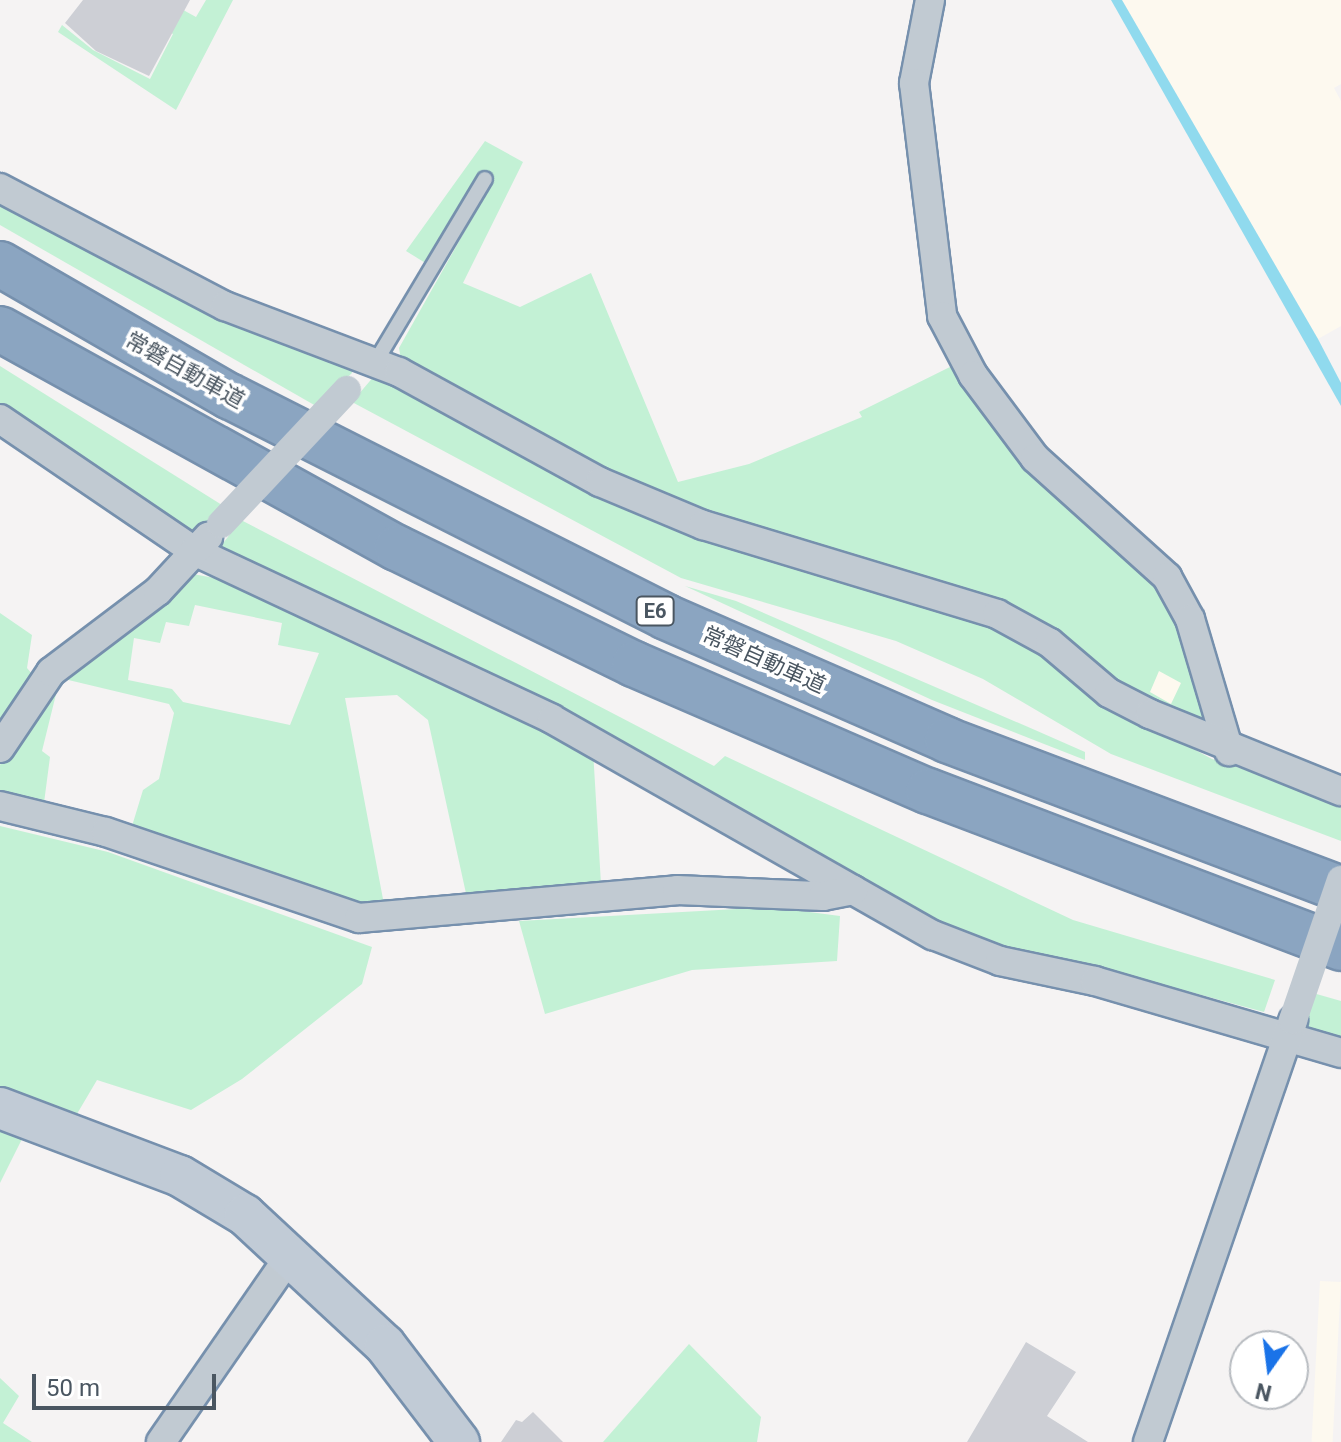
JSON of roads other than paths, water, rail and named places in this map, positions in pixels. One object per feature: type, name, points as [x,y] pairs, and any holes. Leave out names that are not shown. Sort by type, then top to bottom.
[{"type":"highway","name":"常磐自動車道","points":[[0,264],[229,396],[666,617],[947,740],[1341,889]]},
{"type":"highway","points":[[0,329],[397,548],[634,664],[928,791],[1341,948]]},
{"type":"street","points":[[930,0],[914,83],[942,316],[986,395],[1035,458],[1145,552],[1182,599],[1229,751]]},
{"type":"street","points":[[0,188],[225,306],[376,361],[600,482],[703,525],[997,614],[1050,643],[1109,693],[1229,751],[1341,791]]},
{"type":"street","points":[[0,748],[51,672],[158,591],[376,361]]},
{"type":"street","points":[[0,419],[194,551],[552,719],[933,935],[1000,961],[1290,1029],[1341,1053]]},
{"type":"street","points":[[0,806],[106,832],[359,918],[677,890],[823,896],[853,890]]},
{"type":"street","points":[[1148,1442],[1341,880]]},
{"type":"street","points":[[0,1108],[180,1176],[245,1215],[291,1254],[417,1380],[459,1442]]},
{"type":"street","points":[[161,1442],[291,1254]]},
{"type":"lane","points":[[376,361],[485,179]]},
{"type":"water","points":[[1111,0],[1122,0],[1318,339],[1341,383],[1341,406]]}]
